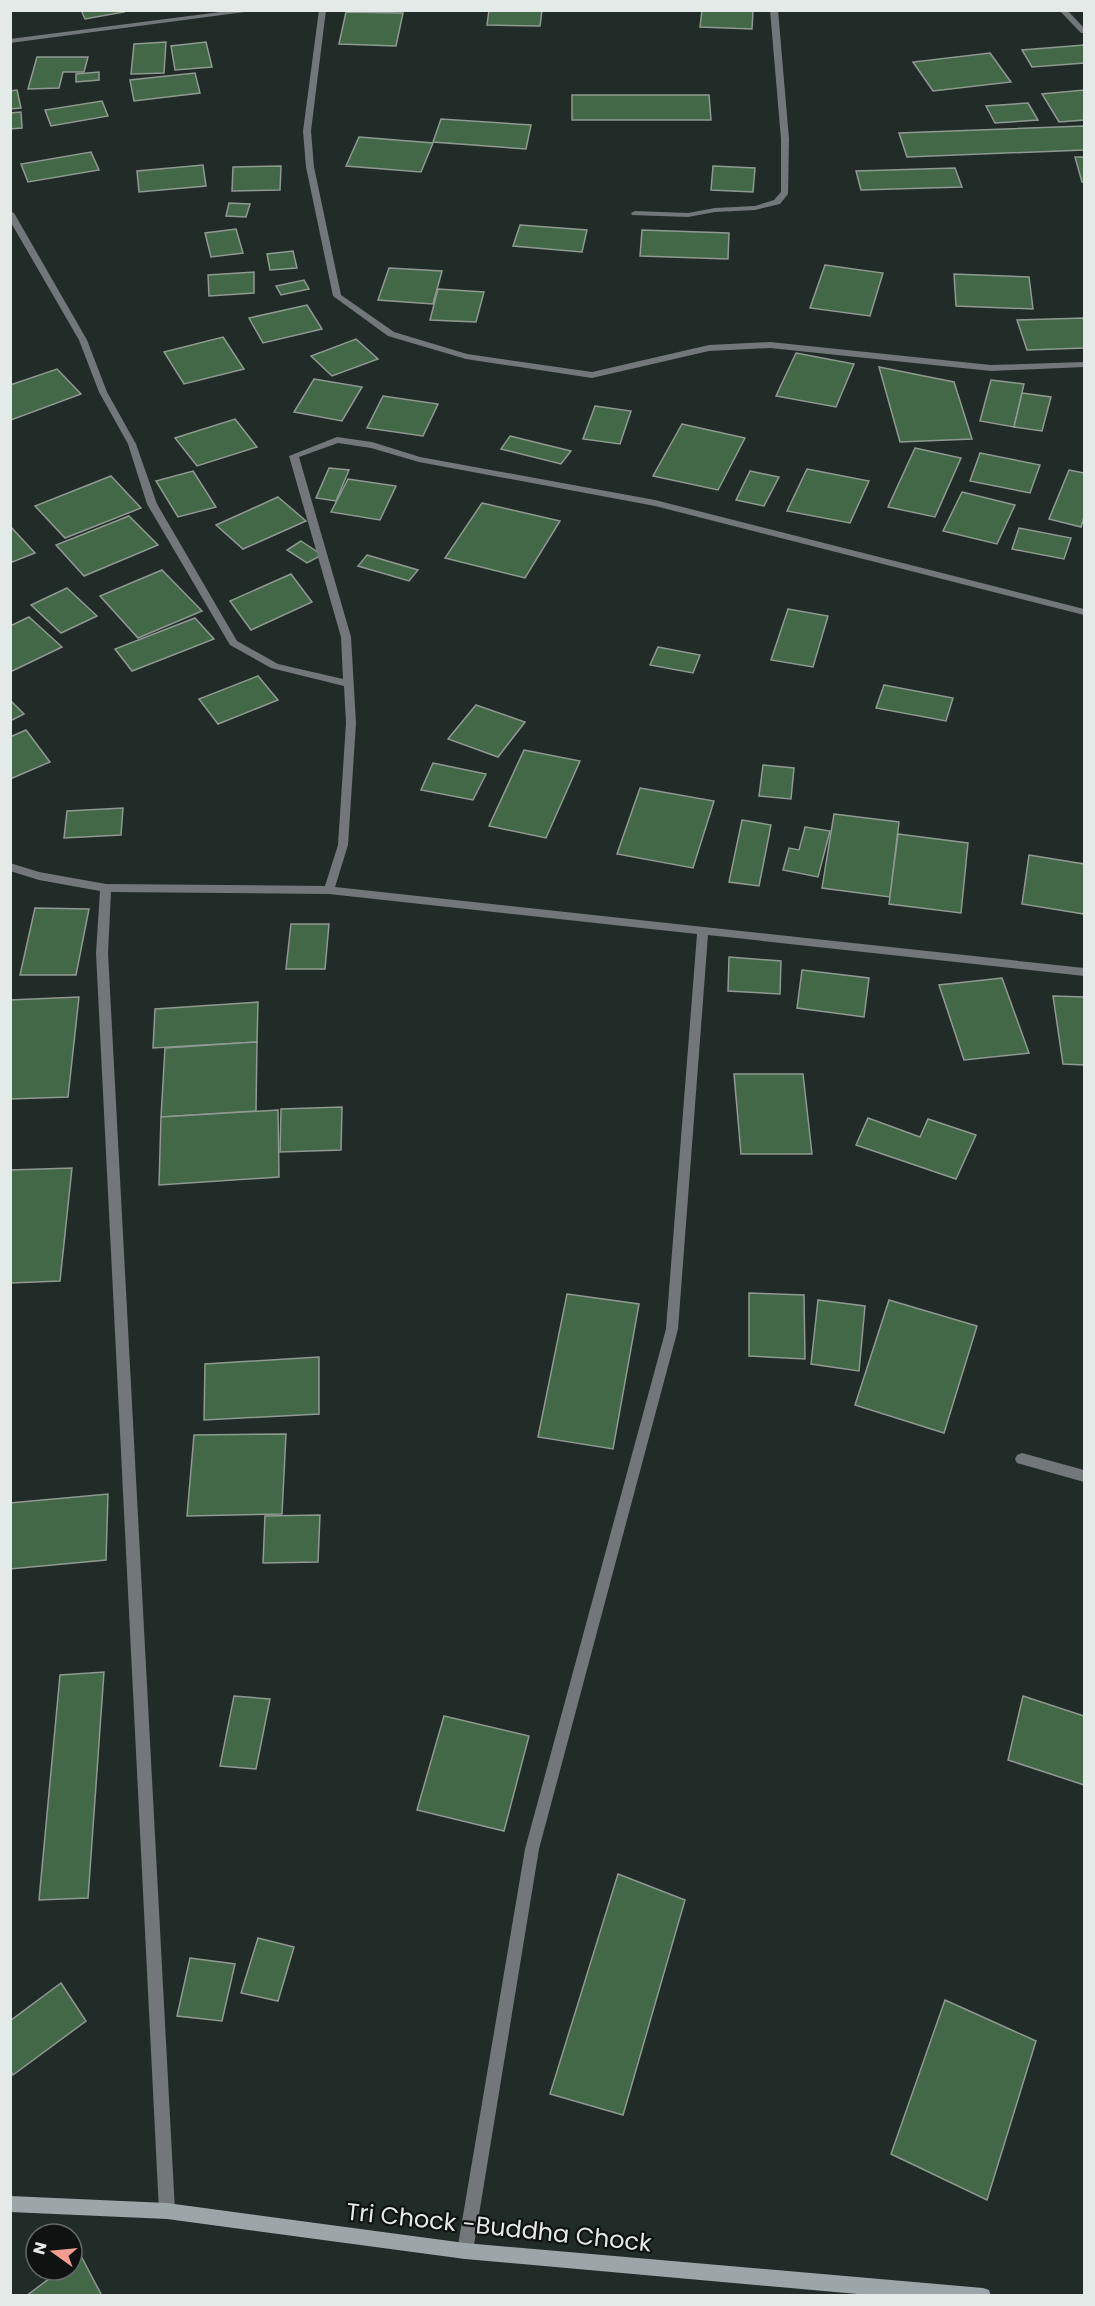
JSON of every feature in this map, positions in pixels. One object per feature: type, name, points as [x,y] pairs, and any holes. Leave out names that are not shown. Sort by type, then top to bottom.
[{"type":"street","points":[[10,41],[256,10]]},
{"type":"street","points":[[323,10],[307,130],[309,167],[337,296],[390,334],[466,356],[592,375],[709,348],[770,345],[991,368],[1084,365]]},
{"type":"street","points":[[635,213],[688,215],[715,210],[755,208],[777,202],[785,192],[785,139],[774,10]]},
{"type":"street","points":[[1062,10],[1084,31]]},
{"type":"street","points":[[10,213],[83,340],[103,392],[132,444],[152,504],[233,643],[275,666],[349,684]]},
{"type":"street","points":[[329,890],[343,844],[351,723],[346,637],[294,456],[337,440],[372,446],[419,459],[655,503],[1084,612]]},
{"type":"street","points":[[10,867],[39,876],[106,888],[329,890],[1084,972]]},
{"type":"street","points":[[106,888],[102,953],[167,2211]]},
{"type":"street","points":[[465,2251],[532,1849],[672,1329],[703,930]]},
{"type":"street","points":[[1022,1459],[1084,1476]]},
{"type":"street","name":"Tri Chock -Buddha Chock","points":[[10,2204],[167,2211],[465,2251],[983,2295]]},
{"type":"building","points":[[81,10],[123,10],[124,12],[85,19]]},
{"type":"building","points":[[489,10],[542,10],[540,26],[487,25]]},
{"type":"building","points":[[702,10],[753,10],[752,29],[700,27]]},
{"type":"building","points":[[346,12],[403,13],[396,46],[339,44]]},
{"type":"building","points":[[166,42],[164,73],[131,74],[134,44]]},
{"type":"building","points":[[206,42],[212,67],[175,70],[171,46]]},
{"type":"building","points":[[1084,45],[1084,63],[1032,67],[1022,50]]},
{"type":"building","points":[[990,53],[1011,82],[933,91],[913,62]]},
{"type":"building","points":[[37,57],[88,57],[84,72],[63,72],[59,88],[28,89]]},
{"type":"building","points":[[99,72],[99,80],[76,82],[76,74]]},
{"type":"building","points":[[195,73],[200,93],[134,101],[130,80]]},
{"type":"building","points":[[17,90],[21,108],[10,109],[10,91]]},
{"type":"building","points":[[1084,90],[1084,120],[1059,122],[1042,94]]},
{"type":"building","points":[[572,95],[709,95],[711,120],[572,120]]},
{"type":"building","points":[[102,101],[108,116],[51,126],[45,110]]},
{"type":"building","points":[[1028,103],[1038,120],[995,123],[986,106]]},
{"type":"building","points":[[21,112],[22,128],[10,129],[10,113]]},
{"type":"building","points":[[441,119],[531,125],[526,149],[433,142]]},
{"type":"building","points":[[1084,126],[1084,150],[907,157],[899,133]]},
{"type":"building","points":[[359,137],[433,143],[421,172],[346,166]]},
{"type":"building","points":[[91,152],[99,170],[28,182],[21,164]]},
{"type":"building","points":[[1075,157],[1084,157],[1084,182],[1082,182]]},
{"type":"building","points":[[203,165],[206,186],[139,192],[137,171]]},
{"type":"building","points":[[281,166],[280,190],[232,191],[233,167]]},
{"type":"building","points":[[713,166],[755,168],[753,192],[711,190]]},
{"type":"building","points":[[955,168],[962,187],[861,190],[856,171]]},
{"type":"building","points":[[229,203],[250,204],[246,217],[226,216]]},
{"type":"building","points":[[520,225],[587,230],[582,252],[513,246]]},
{"type":"building","points":[[236,229],[243,253],[211,257],[205,233]]},
{"type":"building","points":[[642,230],[729,233],[728,259],[640,256]]},
{"type":"building","points":[[293,251],[297,268],[270,270],[267,254]]},
{"type":"building","points":[[825,265],[883,273],[870,316],[810,308]]},
{"type":"building","points":[[389,268],[442,271],[433,304],[378,300]]},
{"type":"building","points":[[254,272],[254,293],[209,296],[208,275]]},
{"type":"building","points":[[954,274],[1029,277],[1033,309],[956,306]]},
{"type":"building","points":[[304,280],[309,289],[281,295],[276,286]]},
{"type":"building","points":[[438,289],[484,292],[476,322],[430,320]]},
{"type":"building","points":[[307,305],[322,329],[263,343],[249,318]]},
{"type":"building","points":[[1084,318],[1084,348],[1027,350],[1017,320]]},
{"type":"building","points":[[223,337],[244,369],[184,384],[164,352]]},
{"type":"building","points":[[356,339],[378,359],[332,376],[311,356]]},
{"type":"building","points":[[796,353],[854,364],[836,407],[776,396]]},
{"type":"building","points":[[879,367],[954,382],[972,439],[900,442]]},
{"type":"building","points":[[57,369],[81,394],[11,420],[10,385]]},
{"type":"building","points":[[314,379],[362,387],[342,421],[294,412]]},
{"type":"building","points":[[991,380],[1024,384],[1014,427],[980,421]]},
{"type":"building","points":[[1022,393],[1051,397],[1042,431],[1014,427]]},
{"type":"building","points":[[383,396],[438,404],[423,436],[367,428]]},
{"type":"building","points":[[595,406],[631,411],[620,444],[583,439]]},
{"type":"building","points":[[235,419],[257,447],[197,466],[175,438]]},
{"type":"building","points":[[682,424],[745,438],[718,490],[653,476]]},
{"type":"building","points":[[510,436],[571,451],[561,464],[501,449]]},
{"type":"building","points":[[915,448],[961,458],[935,517],[888,507]]},
{"type":"building","points":[[980,453],[1040,465],[1030,493],[970,481]]},
{"type":"building","points":[[329,468],[349,470],[336,501],[316,498]]},
{"type":"building","points":[[807,469],[869,481],[850,523],[787,511]]},
{"type":"building","points":[[1069,470],[1084,473],[1084,517],[1081,527],[1049,519]]},
{"type":"building","points":[[193,471],[216,507],[178,517],[156,481]]},
{"type":"building","points":[[750,471],[779,477],[764,506],[736,500]]},
{"type":"building","points":[[111,476],[141,508],[65,538],[35,506]]},
{"type":"building","points":[[348,479],[396,486],[380,520],[331,512]]},
{"type":"building","points":[[962,492],[1015,505],[997,544],[943,531]]},
{"type":"building","points":[[278,497],[306,521],[243,549],[216,525]]},
{"type":"building","points":[[482,503],[560,521],[525,578],[445,558]]},
{"type":"building","points":[[129,516],[158,545],[84,576],[56,545]]},
{"type":"building","points":[[10,526],[35,553],[10,563]]},
{"type":"building","points":[[1019,528],[1071,538],[1064,559],[1012,549]]},
{"type":"building","points":[[301,541],[322,555],[307,563],[287,550]]},
{"type":"building","points":[[367,555],[418,570],[409,581],[358,566]]},
{"type":"building","points":[[162,570],[202,611],[138,638],[100,596]]},
{"type":"building","points":[[291,574],[312,602],[251,630],[230,601]]},
{"type":"building","points":[[67,588],[97,616],[61,633],[31,605]]},
{"type":"building","points":[[788,609],[828,616],[813,667],[771,660]]},
{"type":"building","points":[[29,617],[62,647],[10,672],[10,626]]},
{"type":"building","points":[[195,618],[214,639],[132,671],[115,649]]},
{"type":"building","points":[[658,647],[700,655],[693,673],[650,665]]},
{"type":"building","points":[[258,676],[278,700],[218,724],[199,699]]},
{"type":"building","points":[[884,685],[953,698],[946,721],[876,708]]},
{"type":"building","points":[[10,700],[24,714],[10,721]]},
{"type":"building","points":[[476,705],[525,722],[498,757],[448,739]]},
{"type":"building","points":[[26,730],[50,762],[10,779],[10,737]]},
{"type":"building","points":[[524,750],[580,761],[546,838],[489,826]]},
{"type":"building","points":[[433,763],[486,774],[473,800],[421,790]]},
{"type":"building","points":[[763,765],[794,768],[791,799],[759,796]]},
{"type":"building","points":[[640,788],[714,801],[693,868],[617,854]]},
{"type":"building","points":[[123,808],[121,835],[64,838],[67,811]]},
{"type":"building","points":[[834,814],[899,822],[890,897],[822,888]]},
{"type":"building","points":[[742,820],[771,825],[759,886],[729,882]]},
{"type":"building","points":[[805,827],[830,831],[818,877],[783,870],[789,848],[799,850]]},
{"type":"building","points":[[898,834],[968,843],[961,913],[889,904]]},
{"type":"building","points":[[1029,855],[1084,864],[1084,914],[1022,904]]},
{"type":"building","points":[[35,908],[89,909],[76,975],[20,975]]},
{"type":"building","points":[[291,924],[329,924],[325,969],[286,969]]},
{"type":"building","points":[[729,957],[781,961],[780,994],[728,991]]},
{"type":"building","points":[[802,970],[869,978],[864,1017],[797,1008]]},
{"type":"building","points":[[1002,978],[1029,1053],[964,1060],[939,985]]},
{"type":"building","points":[[1053,996],[1084,997],[1084,1065],[1063,1064]]},
{"type":"building","points":[[79,997],[68,1097],[10,1099],[10,1000]]},
{"type":"building","points":[[258,1002],[257,1042],[153,1048],[155,1009]]},
{"type":"building","points":[[257,1042],[256,1111],[161,1117],[165,1048]]},
{"type":"building","points":[[734,1074],[803,1074],[812,1154],[741,1154]]},
{"type":"building","points":[[342,1107],[341,1150],[280,1152],[281,1109]]},
{"type":"building","points":[[278,1110],[279,1177],[159,1185],[161,1117]]},
{"type":"building","points":[[868,1118],[920,1137],[928,1119],[976,1135],[956,1179],[856,1145]]},
{"type":"building","points":[[72,1168],[60,1281],[10,1283],[10,1170]]},
{"type":"building","points":[[749,1293],[804,1295],[805,1359],[749,1356]]},
{"type":"building","points":[[567,1294],[639,1304],[613,1449],[538,1437]]},
{"type":"building","points":[[818,1300],[865,1306],[859,1371],[811,1364]]},
{"type":"building","points":[[889,1300],[977,1326],[944,1433],[855,1405]]},
{"type":"building","points":[[319,1357],[319,1414],[204,1420],[205,1364]]},
{"type":"building","points":[[286,1434],[282,1514],[187,1516],[194,1435]]},
{"type":"building","points":[[108,1494],[106,1560],[10,1569],[10,1503]]},
{"type":"building","points":[[320,1515],[318,1562],[263,1563],[265,1516]]},
{"type":"building","points":[[104,1672],[88,1898],[39,1900],[60,1675]]},
{"type":"building","points":[[234,1696],[270,1699],[256,1769],[220,1766]]},
{"type":"building","points":[[1023,1696],[1084,1716],[1084,1785],[1008,1760]]},
{"type":"building","points":[[444,1716],[529,1736],[504,1831],[417,1810]]},
{"type":"building","points":[[618,1874],[685,1900],[623,2115],[550,2094]]},
{"type":"building","points":[[258,1938],[294,1947],[278,2001],[241,1993]]},
{"type":"building","points":[[190,1958],[235,1964],[222,2021],[177,2016]]},
{"type":"building","points":[[61,1983],[86,2021],[13,2075],[10,2070],[10,2021]]},
{"type":"building","points":[[945,2000],[1036,2041],[987,2200],[891,2154]]},
{"type":"building","points":[[84,2262],[102,2296],[26,2296],[45,2282],[84,2282]]}]
